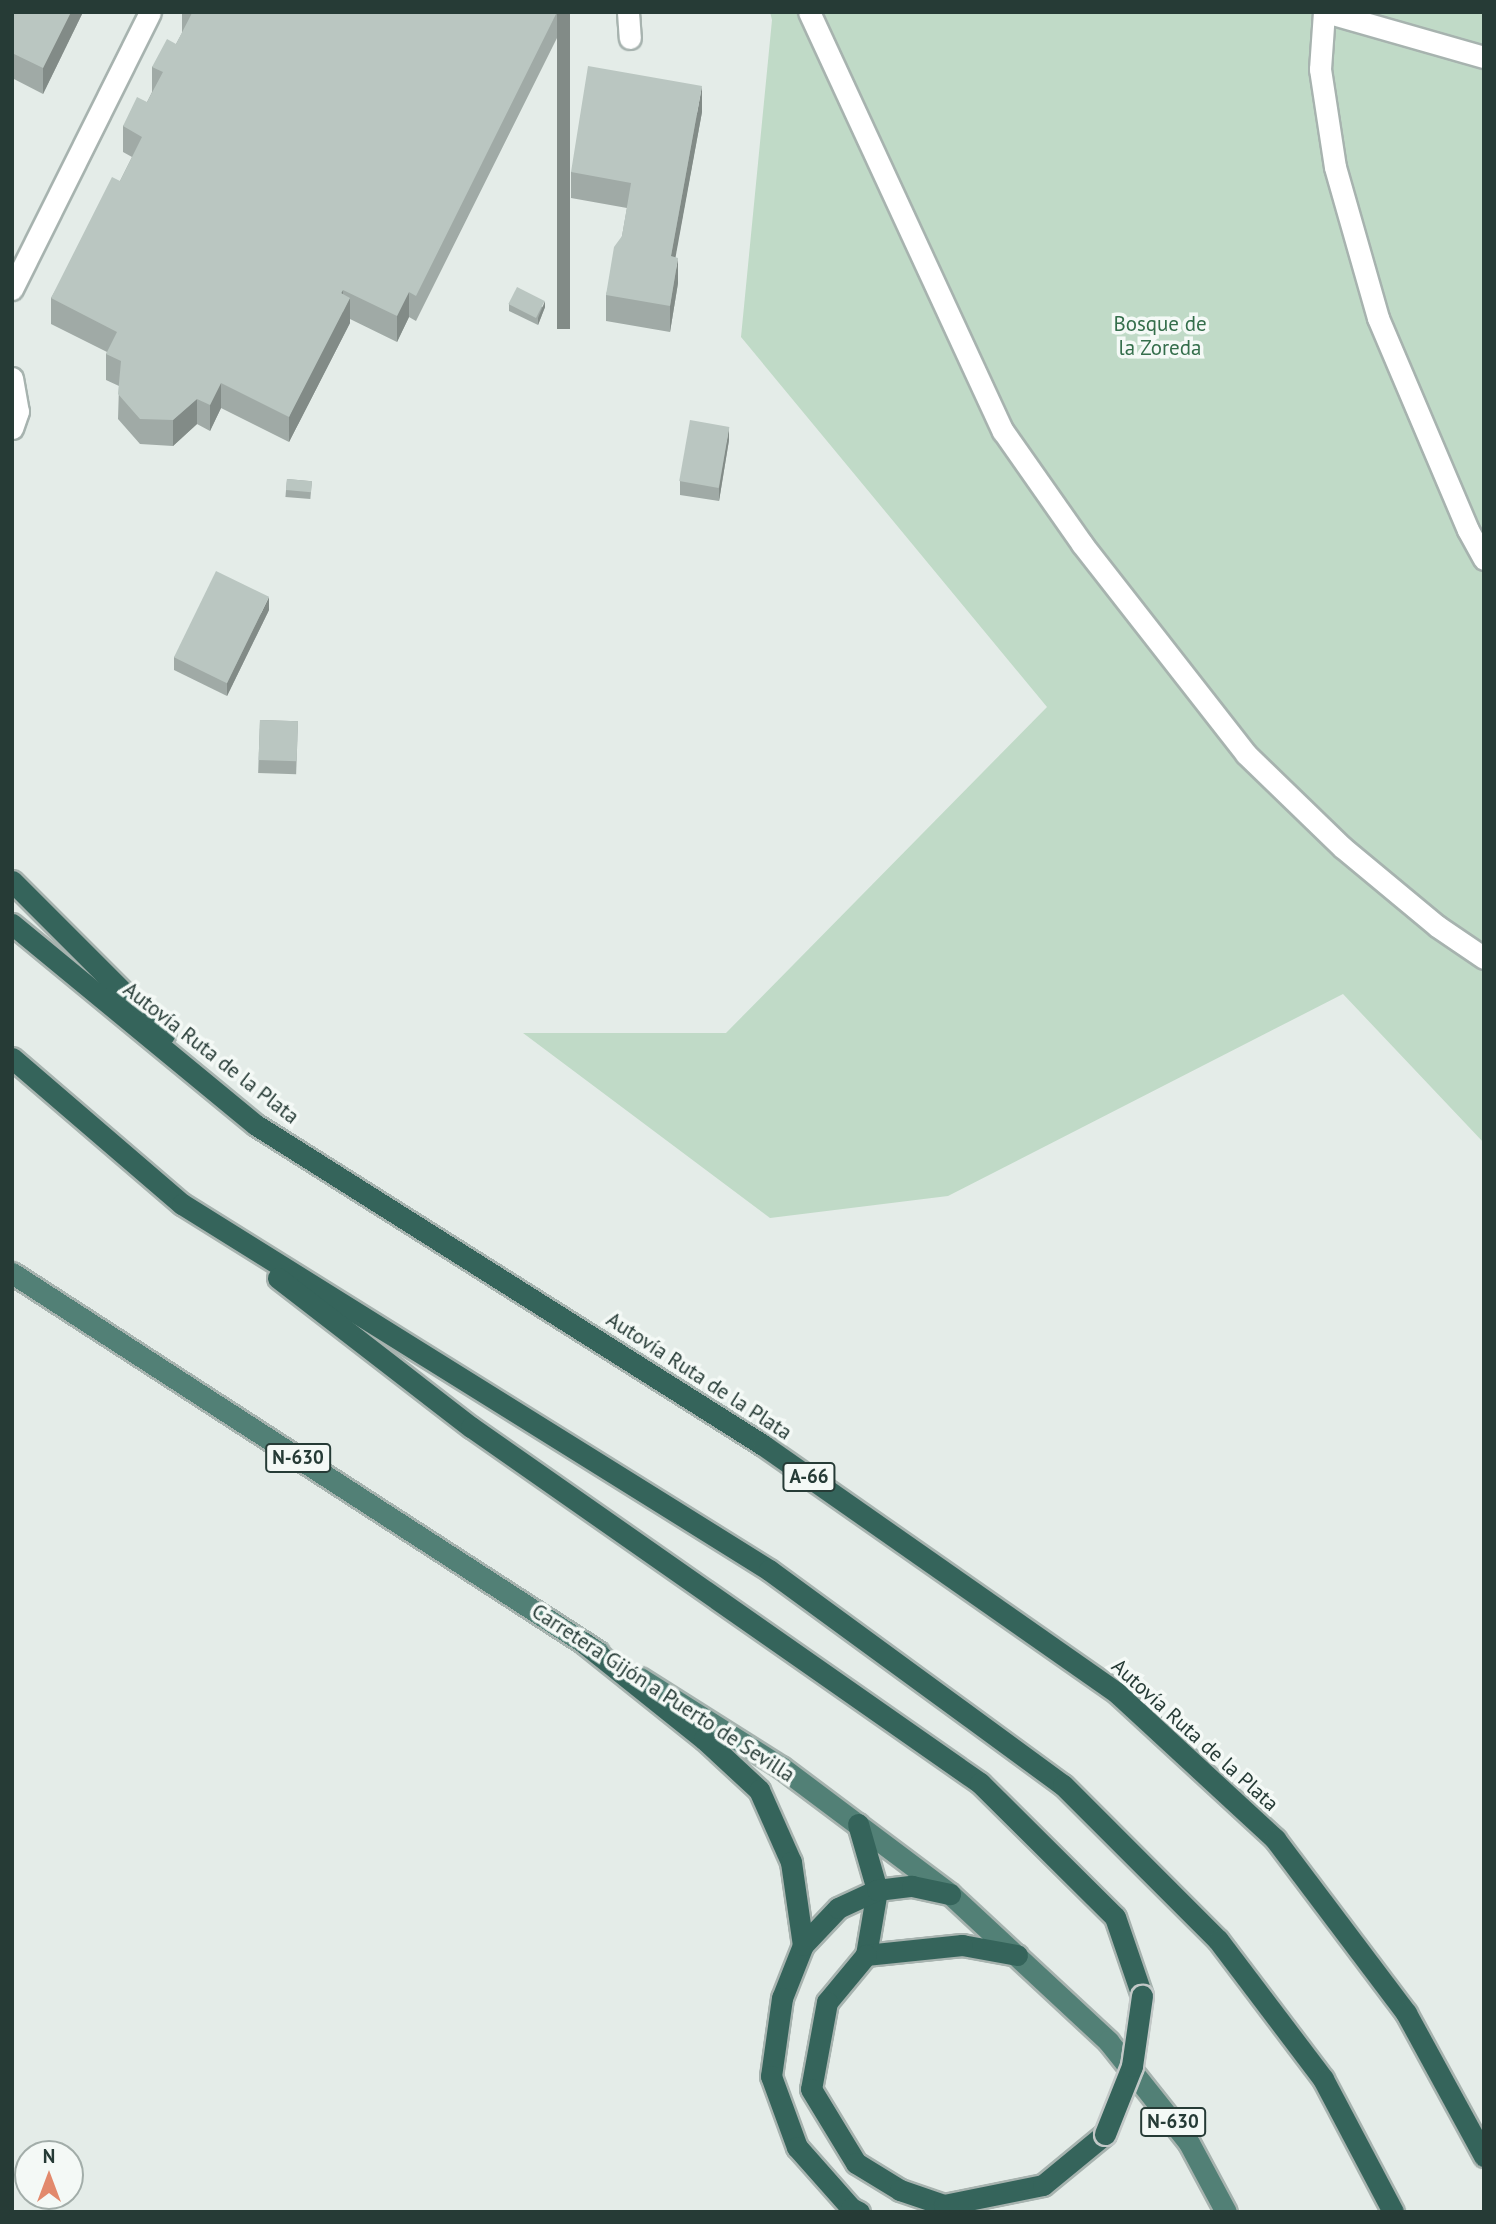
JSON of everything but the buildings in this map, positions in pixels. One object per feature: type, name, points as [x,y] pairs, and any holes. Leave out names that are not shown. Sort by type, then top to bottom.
[{"type":"highway","points":[[12,881],[256,1125]]},
{"type":"highway","name":"Autovía Ruta de la Plata","points":[[12,924],[256,1125],[763,1445],[1118,1694],[1275,1839],[1406,2013],[1484,2156]]},
{"type":"highway","points":[[12,1058],[182,1204],[471,1427],[979,1783],[1115,1917],[1142,1996],[1132,2066],[1105,2134],[1044,2185],[944,2205],[900,2190],[856,2163],[811,2089],[827,2002],[866,1955],[877,1890],[858,1824]]},
{"type":"highway","points":[[182,1204],[769,1570],[1063,1785],[1218,1940],[1323,2079],[1393,2212]]},
{"type":"highway","name":"Carretera Gijón a Puerto de Sevilla","points":[[17,1279],[781,1767],[950,1894],[1108,2041],[1189,2143],[1226,2212]]},
{"type":"highway","points":[[584,1643],[704,1739],[760,1790],[791,1862],[803,1945]]},
{"type":"highway","points":[[859,2212],[851,2208],[797,2147],[771,2076],[782,1998],[803,1945],[838,1908],[877,1890],[912,1886],[950,1894]]},
{"type":"highway","points":[[866,1955],[962,1945],[1017,1955]]},
{"type":"street","points":[[12,289],[150,12]]},
{"type":"street","points":[[628,12],[630,38]]},
{"type":"street","points":[[809,12],[1003,431],[1082,544],[1246,754],[1342,846],[1437,926],[1484,958]]},
{"type":"street","points":[[1484,57],[1325,12],[1320,69],[1335,166],[1378,318],[1468,530],[1484,559]]},
{"type":"street","points":[[12,378],[18,411],[12,428]]},
{"type":"green space","name":"Bosque de la Zoreda","points":[[770,12],[1484,12],[1484,1143],[1343,994],[948,1196],[770,1218],[523,1033],[726,1033],[1047,707],[741,337],[772,20]]}]
